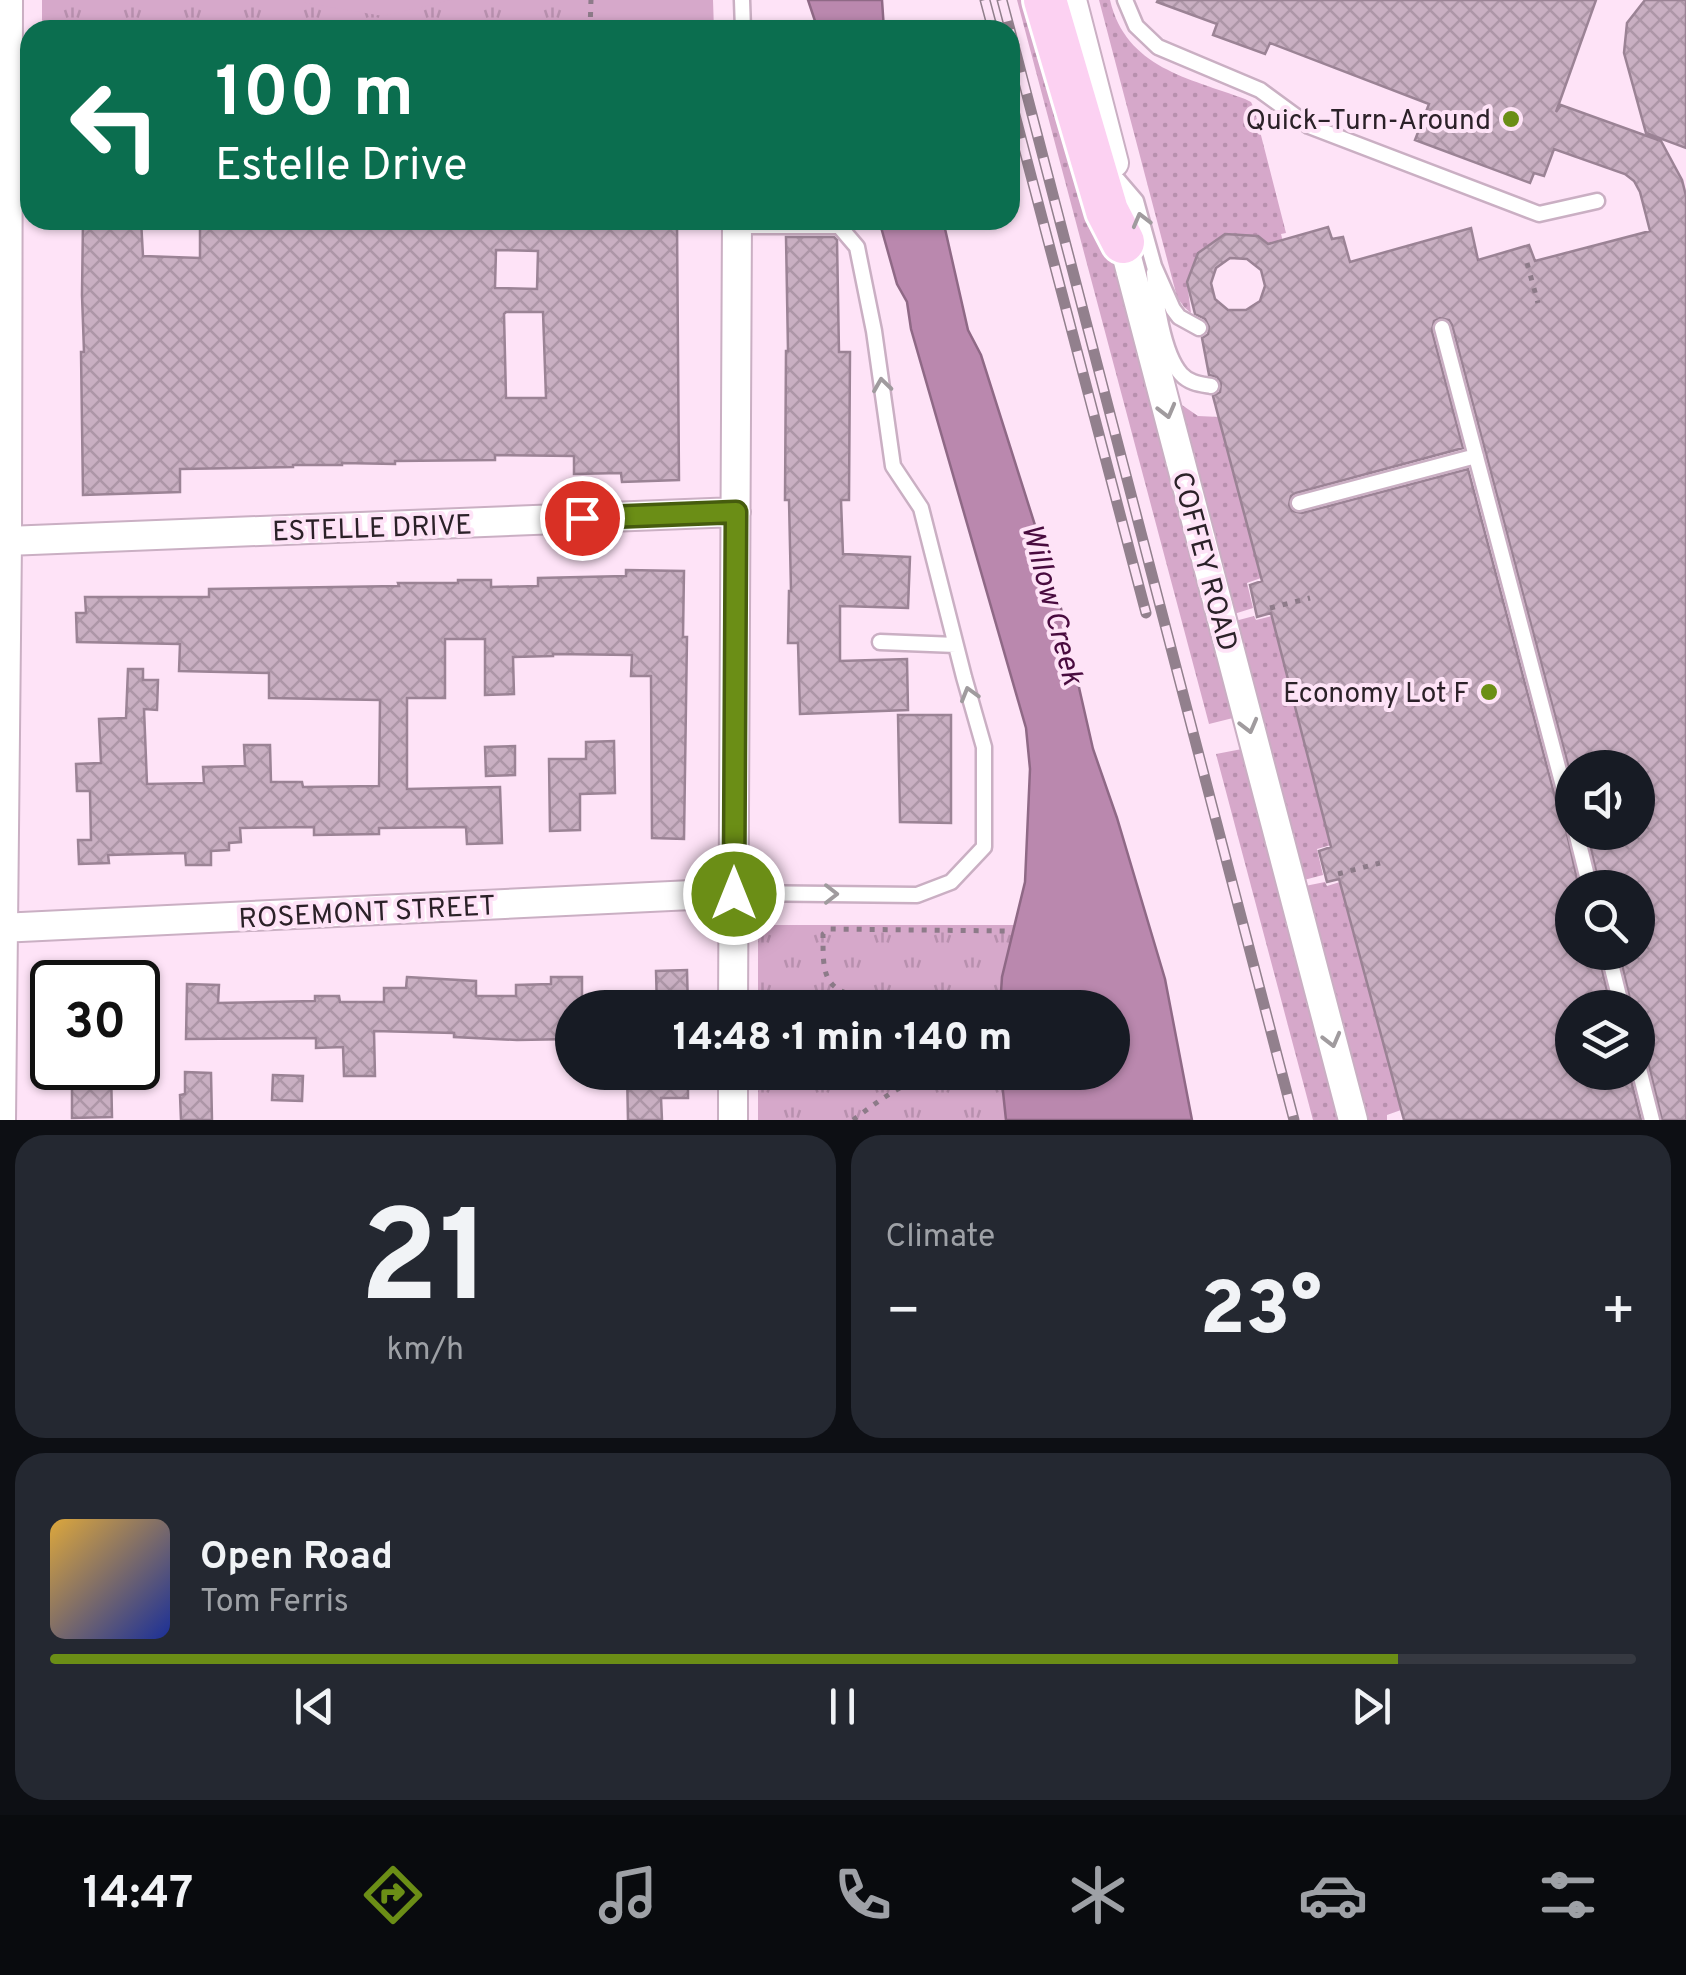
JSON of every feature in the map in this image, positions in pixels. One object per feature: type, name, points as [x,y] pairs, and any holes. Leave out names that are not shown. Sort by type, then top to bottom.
[{"type":"main road","points":[[1045,0],[1106,211],[1138,254]]},
{"type":"street","points":[[1,1120],[13,136],[8,0]]},
{"type":"street","name":"COFFEY ROAD","points":[[1072,0],[1353,1120]]},
{"type":"street","points":[[733,990],[738,230]]},
{"type":"street","name":"ESTELLE DRIVE","points":[[7,542],[736,512]]},
{"type":"street","name":"ROSEMONT STREET","points":[[1,928],[734,894]]},
{"type":"street","points":[[732,1120],[733,1090]]},
{"type":"lane","points":[[1124,0],[1136,26],[1158,47],[1260,90],[1309,126],[1539,214],[1597,201]]},
{"type":"lane","points":[[1118,180],[1136,201],[1138,254],[1155,294],[1169,351],[1183,376],[1210,386]]},
{"type":"lane","points":[[734,894],[917,895],[951,882],[984,847],[984,747],[921,508],[893,466],[874,331],[856,247],[842,230]]},
{"type":"lane","points":[[1138,254],[1172,309],[1198,328]]},
{"type":"lane","points":[[1442,328],[1555,756]]},
{"type":"lane","points":[[1299,503],[1476,456]]},
{"type":"lane","points":[[880,642],[956,645]]},
{"type":"lane","points":[[1644,1090],[1652,1120]]},
{"type":"path","points":[[1527,263],[1538,303]]},
{"type":"path","points":[[1270,608],[1310,598]]},
{"type":"path","points":[[1338,874],[1380,863]]},
{"type":"path","points":[[839,990],[828,980],[823,956],[823,934],[830,929],[1007,931]]},
{"type":"path","points":[[852,1120],[896,1090]]},
{"type":"green space","points":[[42,0],[713,0],[714,20],[42,20]]},
{"type":"green space","points":[[302,0],[452,0],[383,16]]},
{"type":"green space","points":[[601,0],[707,0],[707,20],[601,20]]},
{"type":"green space","points":[[1017,0],[1033,0],[1080,137],[1233,718],[1209,724]]},
{"type":"green space","points":[[1099,0],[1110,0],[1118,23],[1145,56],[1182,76],[1245,99],[1254,108],[1286,233],[1281,234],[1286,254],[1281,256],[1258,236],[1225,234],[1198,253],[1187,282],[1191,313],[1177,297]]},
{"type":"green space","points":[[1179,403],[1198,416],[1219,417],[1261,578],[1247,583],[1253,608],[1234,614]]},
{"type":"green space","points":[[1254,616],[1256,620],[1272,616],[1331,845],[1317,849],[1323,875],[1304,880],[1235,621]]},
{"type":"green space","points":[[1242,749],[1338,1120],[1313,1120],[1216,754]]},
{"type":"green space","points":[[1325,882],[1327,886],[1340,882],[1401,1110],[1387,1115],[1387,1120],[1367,1120],[1305,886]]},
{"type":"green space","points":[[758,925],[1014,925],[1001,990],[758,990]]},
{"type":"green space","points":[[758,1090],[1003,1090],[1006,1120],[758,1120]]},
{"type":"water","points":[[808,0],[882,0],[883,20],[815,20]]},
{"type":"water","name":"Willow Creek","points":[[882,230],[945,230],[968,330],[981,355],[1060,604],[1093,749],[1165,979],[1192,1120],[1006,1120],[1003,1090],[1130,1090],[1130,990],[1001,990],[1025,882],[1030,769],[1026,728],[911,329],[907,302],[897,284]]},
{"type":"building","name":"Economy Lot F","points":[[1596,0],[1556,112],[1561,105],[1661,141],[1682,180],[1686,196],[1686,1120],[1662,1120],[1655,1090],[1655,990],[1628,990],[1623,970],[1655,970],[1655,870],[1596,870],[1591,850],[1655,850],[1655,750],[1564,750],[1452,325],[1440,318],[1434,321],[1432,331],[1463,448],[1296,493],[1289,505],[1292,511],[1302,513],[1468,469],[1555,797],[1555,850],[1571,850],[1575,870],[1555,870],[1555,970],[1602,970],[1607,990],[1555,990],[1555,1090],[1634,1090],[1641,1120],[1404,1120],[1339,879],[1327,882],[1319,851],[1331,847],[1271,613],[1257,617],[1250,585],[1262,581],[1213,396],[1220,392],[1221,383],[1209,375],[1202,338],[1209,327],[1205,319],[1195,314],[1187,282],[1198,253],[1225,234],[1258,236],[1268,244],[1328,227],[1332,239],[1343,237],[1350,262],[1471,228],[1478,260],[1529,245],[1535,261],[1650,231],[1640,192],[1625,174],[1554,149],[1544,176],[1534,173],[1530,183],[1415,140],[1429,104],[1270,43],[1265,54],[1213,35],[1217,24],[1157,2]],"holes":[[[1230,258],[1247,259],[1261,270],[1265,286],[1260,301],[1246,310],[1228,310],[1215,299],[1211,283],[1216,268]]]},
{"type":"building","points":[[1645,0],[1686,0],[1686,148],[1646,133],[1624,53],[1627,23]]},
{"type":"building","points":[[83,230],[142,230],[143,256],[200,258],[200,230],[677,230],[679,480],[622,482],[621,473],[574,474],[574,456],[495,455],[495,460],[180,469],[180,492],[83,495]],"holes":[[[496,250],[538,251],[537,289],[495,288]],[[543,312],[546,398],[506,398],[504,314]]]},
{"type":"building","points":[[786,237],[837,240],[839,352],[850,352],[849,500],[841,500],[843,554],[910,557],[908,608],[840,606],[840,661],[907,659],[908,710],[800,714],[798,643],[788,643],[791,591],[789,500],[785,500]]},
{"type":"building","points":[[626,570],[684,571],[684,839],[652,838],[651,676],[631,676],[632,655],[513,657],[514,694],[485,695],[485,639],[445,639],[445,698],[407,698],[407,789],[500,787],[502,843],[467,844],[466,827],[379,828],[379,834],[314,835],[314,827],[240,828],[241,842],[229,843],[229,850],[211,851],[211,865],[186,865],[185,853],[108,855],[109,863],[79,864],[78,840],[91,840],[90,791],[77,791],[76,764],[101,763],[99,719],[126,718],[128,669],[143,669],[143,680],[158,680],[157,710],[144,709],[147,784],[204,783],[203,767],[245,766],[244,745],[270,745],[271,782],[302,782],[303,787],[379,786],[380,700],[269,698],[269,673],[179,671],[180,644],[77,642],[76,613],[86,613],[85,597],[209,597],[209,589],[399,586],[398,583],[458,580],[491,580],[491,587],[538,586],[538,578],[626,576]]},
{"type":"building","points":[[898,715],[951,715],[951,823],[900,822]]},
{"type":"building","points":[[614,741],[615,793],[580,794],[580,830],[550,831],[549,759],[586,759],[586,742]]},
{"type":"building","points":[[515,746],[515,775],[486,776],[485,747]]},
{"type":"building","points":[[687,970],[688,990],[657,990],[656,971]]},
{"type":"building","points":[[407,977],[476,981],[476,996],[516,996],[516,985],[551,984],[551,977],[582,977],[582,990],[555,990],[555,1039],[374,1031],[375,1076],[344,1076],[343,1047],[316,1048],[316,1038],[186,1039],[187,984],[219,985],[218,1003],[315,1001],[315,996],[339,996],[340,1002],[384,1002],[384,988],[406,988]]},
{"type":"building","points":[[185,1072],[211,1073],[212,1120],[181,1120],[180,1095],[185,1094]]},
{"type":"building","points":[[273,1075],[303,1076],[302,1101],[272,1100]]},
{"type":"building","points":[[72,1090],[111,1090],[112,1117],[72,1118]]},
{"type":"building","points":[[627,1090],[688,1090],[688,1098],[661,1098],[662,1120],[628,1120]]},
{"type":"railway","points":[[985,0],[990,20]]},
{"type":"railway","points":[[1002,0],[1007,20]]},
{"type":"railway","points":[[1020,68],[1294,1120]]},
{"type":"railway","points":[[1020,134],[1146,613]]},
{"type":"place","name":"Quick–Turn-Around","points":[[1511,119]]},
{"type":"place","name":"Economy Lot F","points":[[1489,692]]},
{"type":"route","points":[[582,518],[736,512],[734,894]]}]
